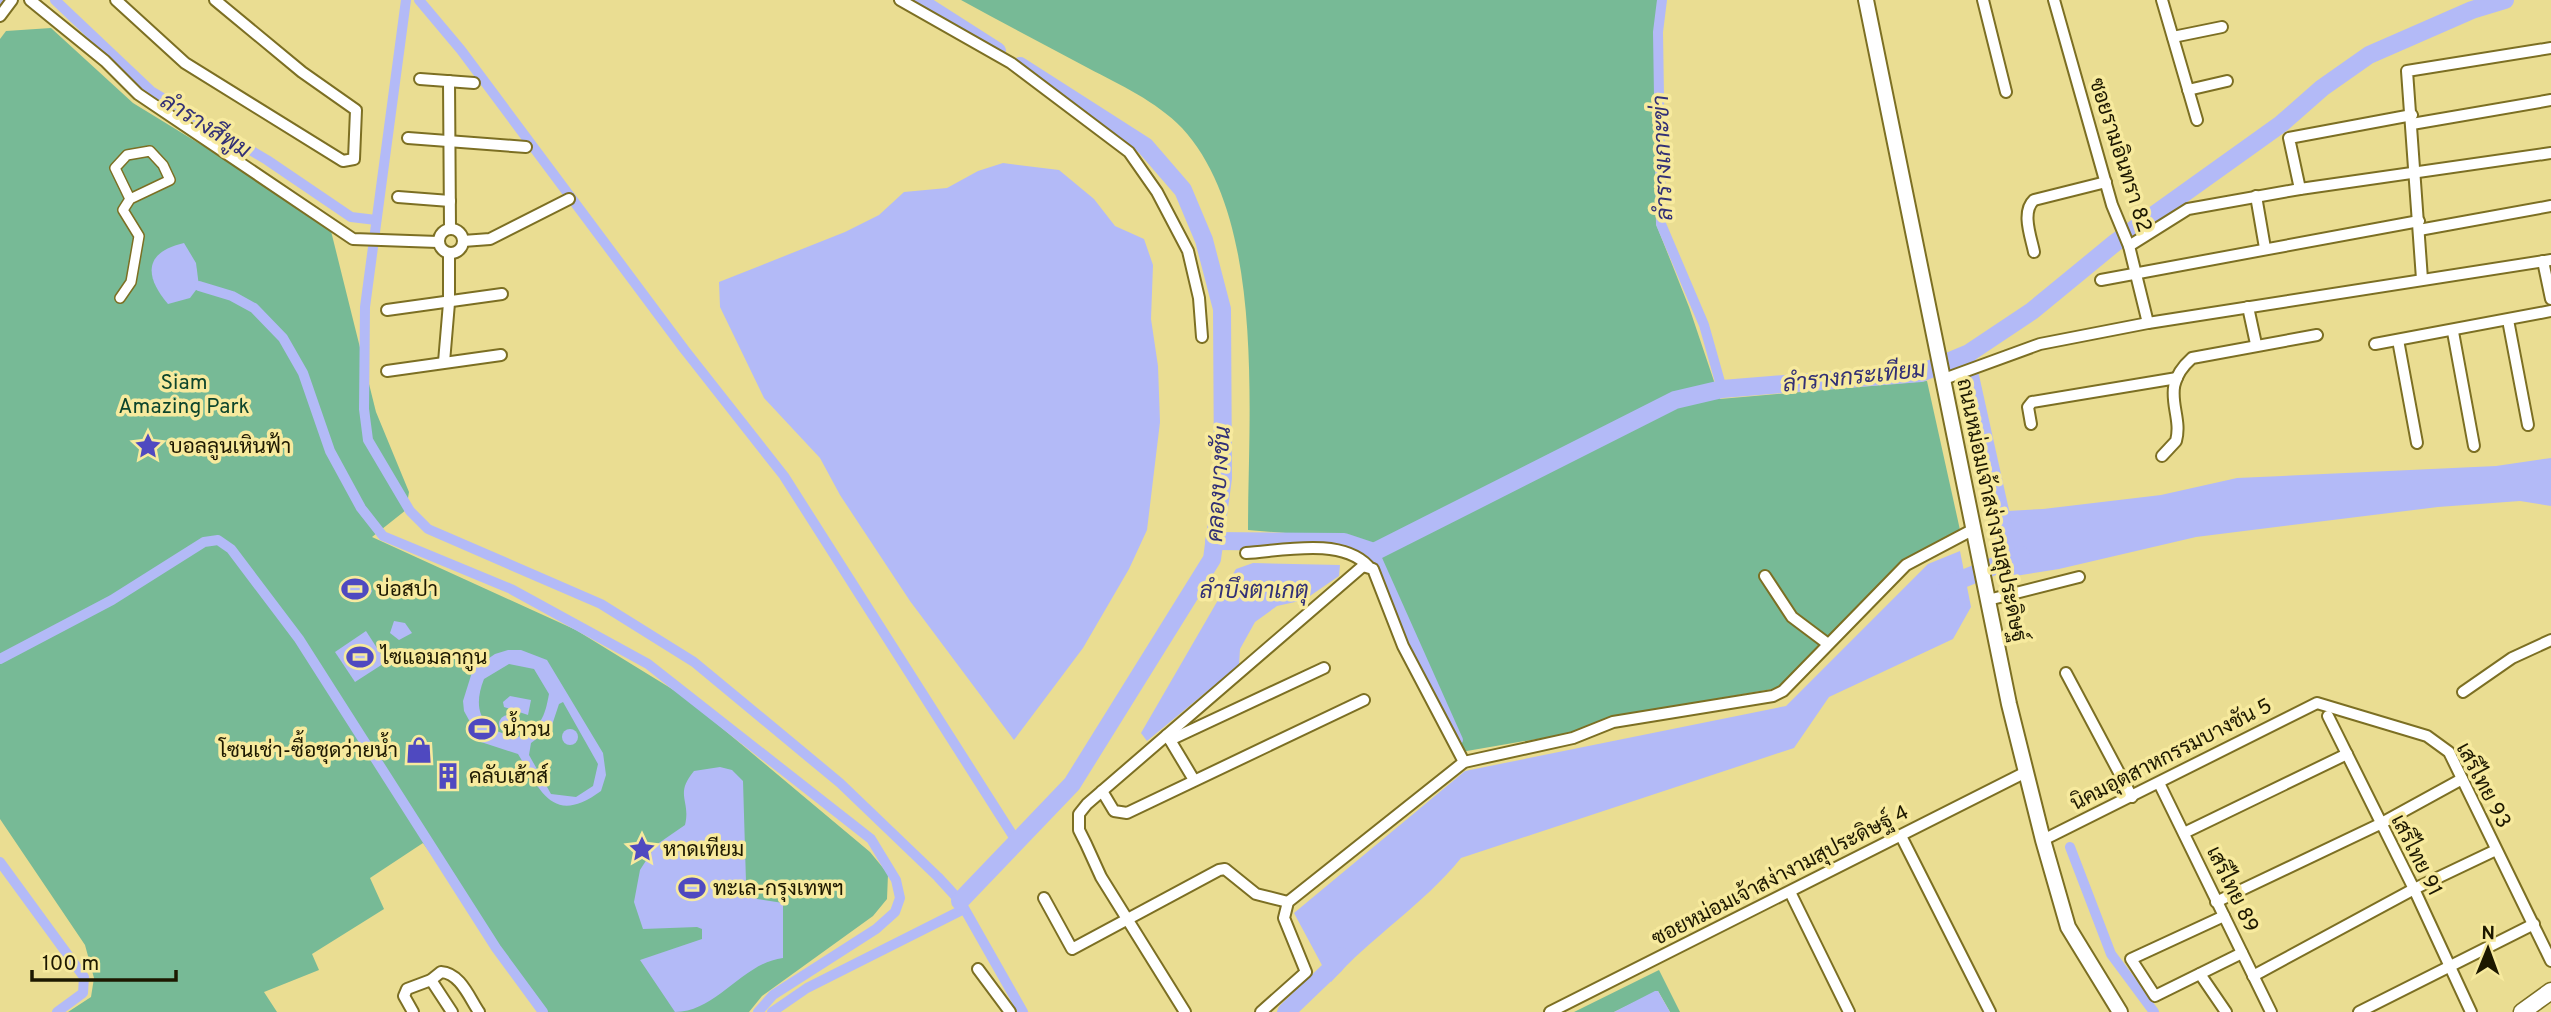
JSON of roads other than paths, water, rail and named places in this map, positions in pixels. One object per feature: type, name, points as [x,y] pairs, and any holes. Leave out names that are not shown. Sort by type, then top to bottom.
[{"type":"main road","points":[[2522,1012],[2551,991]]},
{"type":"street","points":[[0,16],[12,0]]},
{"type":"street","points":[[30,0],[105,61],[138,94],[353,239],[438,242]]},
{"type":"street","points":[[116,0],[184,63],[343,161],[354,159],[356,110],[302,72],[215,0]]},
{"type":"street","points":[[900,0],[1011,63],[1129,152],[1157,192],[1188,251],[1199,299],[1202,337]]},
{"type":"street","name":"ถนนหม่อมเจ้าสง่างามสุประดิษฐ์","points":[[1866,0],[1987,596],[2043,840],[2068,927],[2120,1012]]},
{"type":"street","points":[[1983,0],[2006,92]]},
{"type":"street","name":"ซอยรามอินทรา 82","points":[[2054,0],[2105,182],[2129,246],[2148,323]]},
{"type":"street","points":[[2162,0],[2197,120]]},
{"type":"street","points":[[2173,37],[2222,27]]},
{"type":"street","points":[[2421,279],[2407,72],[2551,48]]},
{"type":"street","points":[[420,79],[474,83]]},
{"type":"street","points":[[449,81],[450,228]]},
{"type":"street","points":[[2188,90],[2227,81]]},
{"type":"street","points":[[2300,189],[2289,138],[2551,100]]},
{"type":"street","points":[[408,138],[526,147]]},
{"type":"street","points":[[120,298],[131,282],[137,260],[139,236],[123,209],[130,200],[170,180],[163,165],[150,151],[127,155],[115,168],[130,200]]},
{"type":"street","points":[[2129,246],[2188,209],[2300,189],[2551,153]]},
{"type":"street","points":[[2034,252],[2027,212],[2034,200],[2105,182]]},
{"type":"street","points":[[2256,196],[2265,248]]},
{"type":"street","points":[[398,197],[450,201]]},
{"type":"street","points":[[463,241],[490,239],[569,199]]},
{"type":"street","points":[[2101,280],[2136,271],[2265,248],[2551,206]]},
{"type":"street","points":[[450,228],[458,230],[463,241],[457,251],[449,253],[442,249],[438,242],[440,234],[450,228]]},
{"type":"street","points":[[444,362],[450,301],[449,253]]},
{"type":"street","points":[[1943,376],[1973,370],[2040,344],[2148,323],[2547,260],[2551,299]]},
{"type":"street","points":[[387,310],[502,294]]},
{"type":"street","points":[[2248,307],[2256,344]]},
{"type":"street","points":[[2375,344],[2453,332],[2551,311]]},
{"type":"street","points":[[2508,320],[2528,425]]},
{"type":"street","points":[[2453,332],[2474,446]]},
{"type":"street","points":[[2162,456],[2177,436],[2172,406],[2177,379],[2192,358],[2256,344],[2317,335]]},
{"type":"street","points":[[2398,340],[2417,443]]},
{"type":"street","points":[[387,371],[501,355]]},
{"type":"street","points":[[2031,424],[2028,407],[2032,402],[2177,379]]},
{"type":"street","points":[[1261,1012],[1306,972],[1284,918],[1288,902],[1464,762],[1573,738],[1613,722],[1773,696],[1783,691],[1906,565],[1975,536]]},
{"type":"street","points":[[1246,553],[1337,551],[1356,556],[1373,569],[1403,646],[1464,762]]},
{"type":"street","points":[[1185,1012],[1101,877],[1079,830],[1079,814],[1102,791],[1169,738],[1342,583],[1363,566],[1368,566]]},
{"type":"street","points":[[1765,576],[1792,617],[1828,644]]},
{"type":"street","points":[[1987,596],[2079,577]]},
{"type":"street","points":[[2463,692],[2512,659],[2551,640]]},
{"type":"street","points":[[1169,738],[1284,690],[1324,668]]},
{"type":"street","points":[[2066,673],[2132,797]]},
{"type":"street","points":[[1102,791],[1114,811],[1127,813],[1364,700]]},
{"type":"street","name":"นิคมอุตสาหกรรมบางชัน 5","points":[[2043,840],[2317,703]]},
{"type":"street","name":"เสรีไทย 93","points":[[2317,703],[2427,736],[2449,752],[2551,961]]},
{"type":"street","name":"เสรีไทย 91","points":[[2328,716],[2414,889],[2470,1012]]},
{"type":"street","points":[[1169,738],[1194,780]]},
{"type":"street","points":[[2184,832],[2347,754]]},
{"type":"street","name":"ซอยหม่อมเจ้าสง่างามสุประดิษฐ์ 4","points":[[1550,1012],[2026,772]]},
{"type":"street","points":[[2216,902],[2380,824],[2462,779]]},
{"type":"street","name":"เสรีไทย 89","points":[[2159,783],[2271,1012]]},
{"type":"street","points":[[1901,836],[1990,1012]]},
{"type":"street","points":[[2253,976],[2414,889],[2496,850]]},
{"type":"street","points":[[1044,898],[1072,949],[1126,917],[1225,869],[1256,894],[1288,902]]},
{"type":"street","points":[[1790,892],[1849,1012]]},
{"type":"street","points":[[2224,915],[2131,959],[2155,996],[2242,953]]},
{"type":"street","points":[[2358,1012],[2534,924]]},
{"type":"street","points":[[978,969],[1010,1012]]},
{"type":"street","points":[[414,1012],[404,996],[407,989],[431,981],[441,972],[450,972],[479,1012]]},
{"type":"street","points":[[2200,974],[2226,1012]]},
{"type":"street","points":[[431,981],[452,1012]]},
{"type":"water","points":[[1003,163],[1059,170],[1094,199],[1115,226],[1144,239],[1153,265],[1151,319],[1158,366],[1160,422],[1147,530],[1129,569],[1083,648],[1014,740],[910,601],[840,495],[820,458],[764,398],[720,307],[719,282],[845,232],[879,215],[904,192],[947,188],[978,171]]},
{"type":"water","points":[[184,243],[196,263],[199,286],[190,298],[168,304],[155,284],[152,266],[161,252]]},
{"type":"water","points":[[2551,458],[2551,506],[2520,501],[2438,507],[2196,537],[2059,569],[2003,578],[1990,512],[2043,509],[2161,495],[2237,478],[2496,466]]},
{"type":"water","points":[[1960,551],[1971,607],[1953,639],[1829,697],[1794,748],[1461,858],[1430,891],[1331,982],[1294,913],[1465,771],[1786,706],[1928,564]]},
{"type":"water","name":"ลำบึงตาเกตุ","points":[[1253,563],[1340,565],[1339,576],[1304,600],[1277,606],[1255,622],[1240,649],[1239,665],[1147,741],[1141,733],[1236,569]]},
{"type":"water","name":"บ่อสปา","points":[[358,576],[363,581],[361,585],[369,586],[372,591],[370,595],[352,602],[348,600],[349,594],[341,591],[339,587]]},
{"type":"water","points":[[394,621],[405,623],[412,633],[399,640],[390,633]]},
{"type":"water","name":"ไซแอมลากูน","points":[[366,631],[386,662],[355,682],[335,652]]},
{"type":"water","name":"น้ำวน","points":[[521,650],[547,660],[603,753],[606,775],[601,791],[585,801],[560,805],[542,792],[518,754],[481,742],[464,711],[463,701],[473,669],[495,654]],"holes":[[[509,664],[534,669],[549,694],[541,721],[532,730],[518,737],[488,725],[480,711],[480,691],[484,679]],[[563,702],[598,764],[593,786],[576,797],[551,794],[529,755],[531,743],[551,728],[559,704]]]},
{"type":"water","points":[[510,696],[531,700],[528,715],[504,707],[503,702]]},
{"type":"water","points":[[508,715],[514,718],[517,724],[514,730],[508,733],[502,730],[499,724],[502,718]]},
{"type":"water","points":[[570,729],[576,731],[576,743],[570,745],[564,743],[562,737],[564,731]]},
{"type":"water","name":"ทะเล-กรุงเทพฯ","points":[[720,767],[732,770],[743,781],[746,882],[757,899],[783,903],[783,958],[755,969],[704,1004],[675,1012],[640,960],[702,939],[702,929],[643,929],[634,902],[640,870],[656,845],[685,825],[684,792],[688,779],[694,771]]},
{"type":"water","points":[[1655,991],[1658,991],[1670,1012],[1614,1012]]},
{"type":"waterway","name":"ลำรางสีพูม","points":[[55,0],[151,91],[267,160],[351,217],[376,220]]},
{"type":"waterway","points":[[406,0],[365,307],[364,409],[368,440],[410,511],[428,529],[601,604],[694,662],[840,783],[938,877],[960,901],[1023,1012]]},
{"type":"waterway","points":[[419,0],[461,50],[684,349],[784,476],[1017,842]]},
{"type":"waterway","name":"คลองบางชัน","points":[[917,0],[997,51]]},
{"type":"waterway","name":"ลำรางเกาะข่า","points":[[1662,0],[1658,32],[1661,224],[1704,325],[1722,389]]},
{"type":"waterway","name":"ลำรางกระเทียม","points":[[1214,541],[1344,542],[1374,552],[1675,400],[1722,389],[1921,373],[1969,353],[2032,311],[2116,242],[2281,124],[2322,88],[2369,55],[2472,10],[2505,0]]},
{"type":"waterway","name":"คลองบางชัน","points":[[960,901],[1072,784],[1212,559],[1223,478],[1222,309],[1204,240],[1183,190],[1145,146],[1020,66]]},
{"type":"waterway","points":[[199,286],[232,296],[254,308],[283,338],[303,373],[330,451],[361,508],[383,536],[511,589],[648,664],[871,839],[896,880],[900,898],[895,912],[876,929],[773,995],[758,1012]]},
{"type":"waterway","points":[[1969,353],[2007,524]]},
{"type":"waterway","points":[[0,659],[112,600],[204,542],[218,540],[231,549],[299,639],[496,948],[543,1012]]},
{"type":"waterway","points":[[1374,552],[1458,740]]},
{"type":"waterway","points":[[1945,591],[1953,583],[2021,555]]},
{"type":"waterway","points":[[2070,847],[2111,954],[2154,1012]]},
{"type":"waterway","points":[[0,862],[84,977],[83,993],[57,1012]]},
{"type":"waterway","points":[[772,1012],[807,988],[964,909]]},
{"type":"waterway","points":[[1286,1012],[1341,956]]},
{"type":"place","name":"บอลลูนเหินฟ้า","points":[[148,446]]},
{"type":"place","name":"บ่อสปา","points":[[355,589]]},
{"type":"place","name":"ไซแอมลากูน","points":[[360,657]]},
{"type":"place","name":"น้ำวน","points":[[482,729]]},
{"type":"place","name":"โซนเช่า-ซื้อชุดว่ายน้ำ","points":[[419,750]]},
{"type":"place","name":"คลับเฮ้าส์","points":[[448,776]]},
{"type":"place","name":"หาดเทียม","points":[[642,849]]},
{"type":"place","name":"ทะเล-กรุงเทพฯ","points":[[692,888]]},
{"type":"park label","name":"Siam Amazing Park","points":[[184,394]]}]
